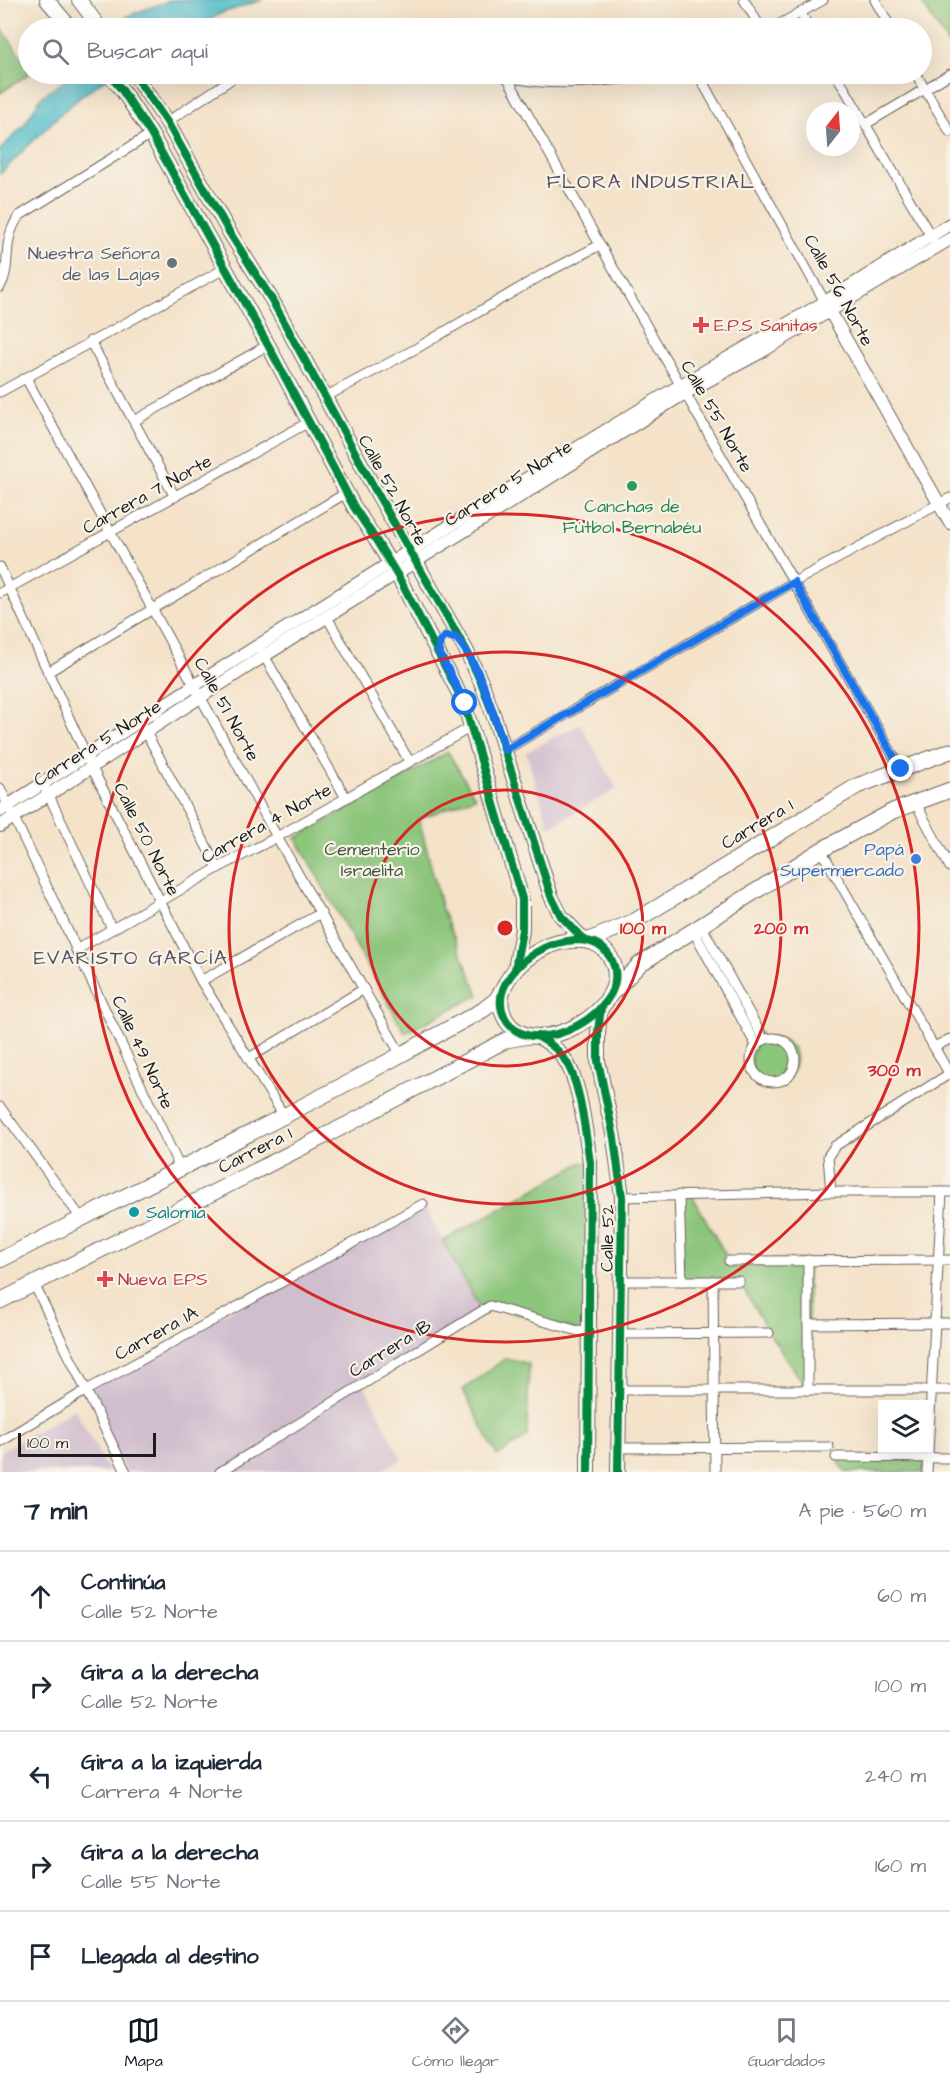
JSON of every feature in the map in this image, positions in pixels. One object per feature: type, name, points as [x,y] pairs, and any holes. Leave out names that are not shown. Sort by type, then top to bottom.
[{"type":"main road","points":[[35,0],[60,16]]},
{"type":"main road","points":[[47,0],[60,16]]},
{"type":"main road","points":[[79,0],[92,18]]},
{"type":"main road","name":"Calle 52 Norte","points":[[117,84],[151,134],[268,345],[354,507],[376,540],[431,589],[466,650],[482,684],[505,750],[550,896],[561,916],[586,940]]},
{"type":"main road","name":"Calle 52 Norte","points":[[141,84],[167,122],[218,214],[272,300],[377,493],[440,657],[465,703],[473,726],[522,899],[522,930],[515,970]]},
{"type":"main road","points":[[198,222],[199,217],[205,211],[211,210],[218,214]]},
{"type":"main road","points":[[354,507],[362,513],[373,511],[377,504],[377,493]]},
{"type":"main road","points":[[440,657],[438,645],[446,636],[456,638],[466,650]]},
{"type":"main road","name":"Carrera 1","points":[[586,940],[635,921],[857,786],[950,751]]},
{"type":"main road","points":[[605,1001],[615,982],[612,962],[606,951],[586,940],[566,941],[549,946],[532,955],[515,970],[504,989],[501,1002],[504,1017],[513,1029],[533,1036],[569,1030],[589,1018],[640,964],[697,928],[821,850],[892,811],[950,790]]},
{"type":"main road","name":"Carrera 1","points":[[0,1260],[401,1055],[483,1010],[496,1000],[504,989]]},
{"type":"main road","name":"Calle 52","points":[[605,1001],[598,1032],[598,1060],[614,1138],[622,1197],[618,1472]]},
{"type":"main road","name":"Carrera 1","points":[[0,1301],[329,1134],[506,1040],[533,1036]]},
{"type":"main road","name":"Calle 52","points":[[533,1036],[557,1050],[569,1066],[584,1122],[590,1162],[588,1472]]},
{"type":"street","points":[[744,0],[755,18]]},
{"type":"street","points":[[793,18],[823,0]]},
{"type":"street","points":[[875,0],[885,18]]},
{"type":"street","points":[[801,14],[804,18]]},
{"type":"street","points":[[866,124],[950,74]]},
{"type":"street","points":[[167,122],[224,84]]},
{"type":"street","name":"Calle 55 Norte","points":[[511,84],[600,245],[901,769]]},
{"type":"street","name":"Calle 56 Norte","points":[[704,84],[827,306],[944,501],[950,523]]},
{"type":"street","points":[[842,84],[938,247]]},
{"type":"street","points":[[922,84],[950,132]]},
{"type":"street","points":[[0,287],[4,277],[8,230],[19,216],[151,134]]},
{"type":"street","name":"Carrera 5 Norte","points":[[827,306],[950,224]]},
{"type":"street","name":"Carrera 5 Norte","points":[[4,808],[92,768],[202,697],[261,651],[683,389],[827,306],[950,239]]},
{"type":"street","points":[[325,398],[417,348],[542,275],[600,245]]},
{"type":"street","points":[[0,392],[226,268]]},
{"type":"street","points":[[90,341],[175,497]]},
{"type":"street","points":[[134,421],[268,345]]},
{"type":"street","name":"Calle 51 Norte","points":[[26,378],[277,837],[401,1055]]},
{"type":"street","name":"Carrera 7 Norte","points":[[0,593],[309,422]]},
{"type":"street","points":[[48,672],[346,493]]},
{"type":"street","points":[[505,750],[794,582],[944,501]]},
{"type":"street","name":"Carrera 5 Norte","points":[[0,826],[13,818],[87,756],[195,685],[327,616],[402,563]]},
{"type":"street","name":"Calle 50 Norte","points":[[0,567],[92,768],[201,981],[284,1116]]},
{"type":"street","points":[[327,616],[409,761]]},
{"type":"street","points":[[261,651],[346,798]]},
{"type":"street","points":[[140,721],[218,868]]},
{"type":"street","name":"Carrera 4 Norte","points":[[76,950],[473,726]]},
{"type":"street","name":"Calle 49 Norte","points":[[0,788],[4,808],[13,818],[180,1168]]},
{"type":"street","points":[[46,789],[112,929]]},
{"type":"street","points":[[915,802],[950,867]]},
{"type":"street","points":[[821,850],[950,1074],[835,1146],[828,1156],[831,1192]]},
{"type":"street","points":[[201,981],[321,913]]},
{"type":"street","points":[[697,928],[760,1042]]},
{"type":"street","points":[[249,1058],[364,989]]},
{"type":"street","points":[[775,1038],[781,1039],[794,1051],[794,1068],[788,1077],[772,1083],[761,1080],[757,1076],[750,1061],[760,1042],[775,1038]]},
{"type":"street","points":[[934,1047],[950,1039]]},
{"type":"street","points":[[0,1107],[81,1218]]},
{"type":"street","points":[[622,1197],[946,1192],[939,1260],[927,1472]]},
{"type":"street","points":[[679,1196],[682,1281]]},
{"type":"street","name":"Carrera 1A","points":[[0,1442],[85,1391],[423,1204]]},
{"type":"street","points":[[808,1260],[808,1390]]},
{"type":"street","points":[[729,1261],[950,1260]]},
{"type":"street","points":[[621,1281],[739,1281]]},
{"type":"street","points":[[713,1281],[715,1472]]},
{"type":"street","points":[[34,1284],[126,1472]]},
{"type":"street","name":"Carrera 1B","points":[[220,1472],[490,1306],[589,1334]]},
{"type":"street","points":[[808,1324],[950,1323]]},
{"type":"street","points":[[620,1334],[769,1333]]},
{"type":"street","points":[[619,1390],[950,1390]]},
{"type":"street","points":[[618,1448],[829,1447]]},
{"type":"street","points":[[836,1457],[950,1458]]},
{"type":"shaded area","points":[[580,724],[617,789],[549,827],[526,752]]},
{"type":"shaded area","points":[[423,1204],[481,1311],[364,1384],[402,1460],[378,1472],[126,1472],[85,1391]]},
{"type":"shaded area","points":[[75,1409],[109,1472],[0,1472],[0,1452]]},
{"type":"green space","points":[[920,0],[950,0],[950,47],[932,18]]},
{"type":"green space","points":[[0,26],[18,52],[18,81],[0,93]]},
{"type":"green space","name":"Cementerio Israelita","points":[[448,752],[475,797],[419,819],[442,910],[479,995],[405,1033],[296,838]]},
{"type":"green space","points":[[701,925],[763,1040],[781,1039],[787,1042],[793,1050],[794,1067],[789,1076],[781,1081],[763,1080],[756,1075],[751,1057],[756,1045],[693,930]]},
{"type":"green space","points":[[590,1162],[589,1334],[490,1306],[481,1311],[443,1241],[581,1163]]},
{"type":"green space","points":[[679,1195],[692,1195],[729,1261],[808,1260],[808,1390],[769,1333],[739,1281],[682,1281]]},
{"type":"green space","points":[[506,1358],[529,1364],[527,1437],[497,1456],[463,1390]]},
{"type":"green space","points":[[836,1457],[928,1458],[927,1472],[845,1472]]},
{"type":"water","points":[[171,0],[262,0],[213,18],[126,18]]},
{"type":"water","points":[[60,84],[98,84],[68,107],[0,174],[0,150],[25,124],[41,97]]},
{"type":"cycle path","points":[[117,84],[151,134],[268,345],[354,507],[399,578],[464,703],[522,899],[522,930],[515,970]]},
{"type":"cycle path","points":[[141,84],[167,122],[228,230],[272,300],[466,650],[494,717],[551,896],[561,916],[584,940]]},
{"type":"cycle path","points":[[575,940],[595,943],[603,948],[610,957],[615,976],[610,995],[596,1012],[578,1026],[556,1034],[535,1036],[517,1031],[504,1016],[501,1005],[505,985],[510,976],[526,959],[544,948],[559,942],[575,940]]},
{"type":"cycle path","points":[[601,1007],[598,1061],[614,1138],[622,1197],[618,1472]]},
{"type":"cycle path","points":[[537,1036],[557,1050],[569,1067],[578,1093],[590,1162],[588,1472]]},
{"type":"place","name":"Nuestra Señora de las Lajas","points":[[172,263]]},
{"type":"place","name":"E.P.S Sanitas","points":[[701,325]]},
{"type":"place","name":"Canchas de Fútbol Bernabéu","points":[[632,486]]},
{"type":"place","name":"Papá Supermercado","points":[[916,859]]},
{"type":"place","name":"Salomia","points":[[134,1212]]},
{"type":"place","name":"Nueva EPS","points":[[105,1279]]},
{"type":"district","name":"FLORA INDUSTRIAL","points":[[651,181]]},
{"type":"district","name":"EVARISTO GARCÍA","points":[[131,957]]},
{"type":"route","points":[[465,703],[438,650],[440,641],[446,636],[456,638],[466,650],[482,684],[505,750],[794,582],[901,769]]}]
